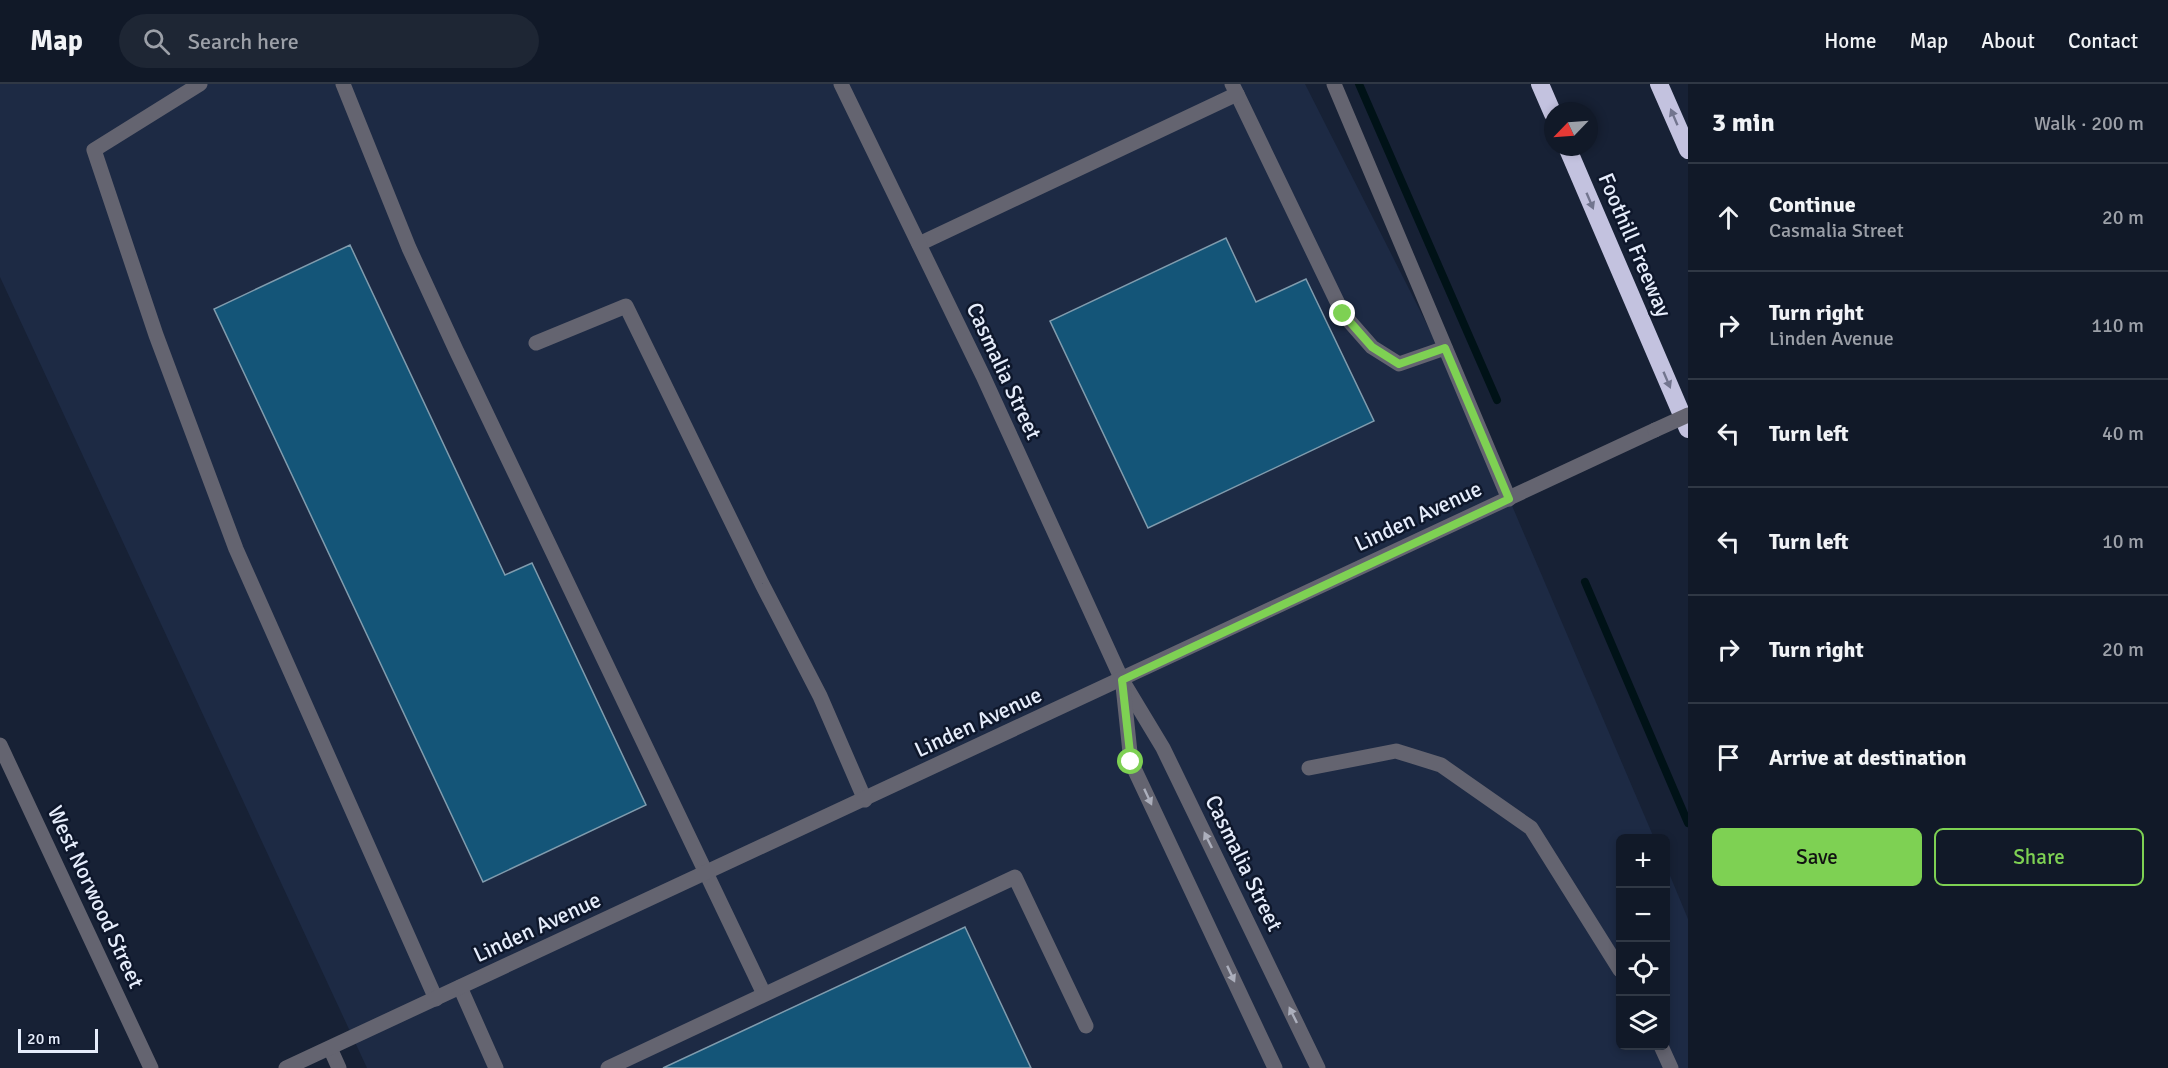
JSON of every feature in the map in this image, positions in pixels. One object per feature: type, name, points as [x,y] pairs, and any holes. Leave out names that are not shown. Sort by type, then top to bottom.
[{"type":"highway","points":[[1540,84],[1548,102]]},
{"type":"highway","points":[[1659,84],[1688,150]]},
{"type":"highway","name":"Foothill Freeway","points":[[1571,156],[1688,429]]},
{"type":"street","points":[[200,84],[94,150],[156,335],[236,549],[436,999]]},
{"type":"street","points":[[343,84],[390,204],[442,320],[764,993]]},
{"type":"street","name":"Casmalia Street","points":[[841,84],[983,376],[1122,680],[1163,748],[1318,1068]]},
{"type":"street","points":[[1334,84],[1509,499]]},
{"type":"street","points":[[919,244],[1234,89],[1343,314],[1372,347],[1399,364],[1445,348]]},
{"type":"street","points":[[536,343],[626,306],[762,584],[820,696],[866,800]]},
{"type":"street","name":"Linden Avenue","points":[[286,1068],[866,800],[1688,415]]},
{"type":"street","name":"Casmalia Street","points":[[1122,680],[1131,762],[1275,1068]]},
{"type":"street","name":"West Norwood Street","points":[[0,745],[151,1068]]},
{"type":"street","points":[[1309,768],[1396,751],[1441,765],[1531,828],[1616,964]]},
{"type":"street","points":[[608,1068],[1015,877],[1086,1026]]},
{"type":"street","points":[[460,987],[496,1068]]},
{"type":"street","points":[[330,1048],[339,1068]]},
{"type":"street","points":[[1663,1050],[1671,1068]]},
{"type":"shaded area","points":[[0,84],[1305,84],[1475,419],[1652,834],[1616,834],[1616,1050],[1670,1050],[1670,876],[1688,919],[1688,1068],[367,1068],[0,277]]},
{"type":"building","points":[[1226,238],[1256,302],[1306,279],[1374,421],[1148,528],[1050,321]]},
{"type":"building","points":[[350,245],[505,575],[532,563],[646,805],[483,882],[214,309]]},
{"type":"building","points":[[965,927],[1031,1068],[663,1068]]},
{"type":"waterway","points":[[1359,84],[1497,400]]},
{"type":"waterway","points":[[1585,582],[1688,823]]},
{"type":"route","points":[[1131,762],[1122,680],[1509,499],[1445,348],[1399,364],[1372,347],[1343,314]]}]
